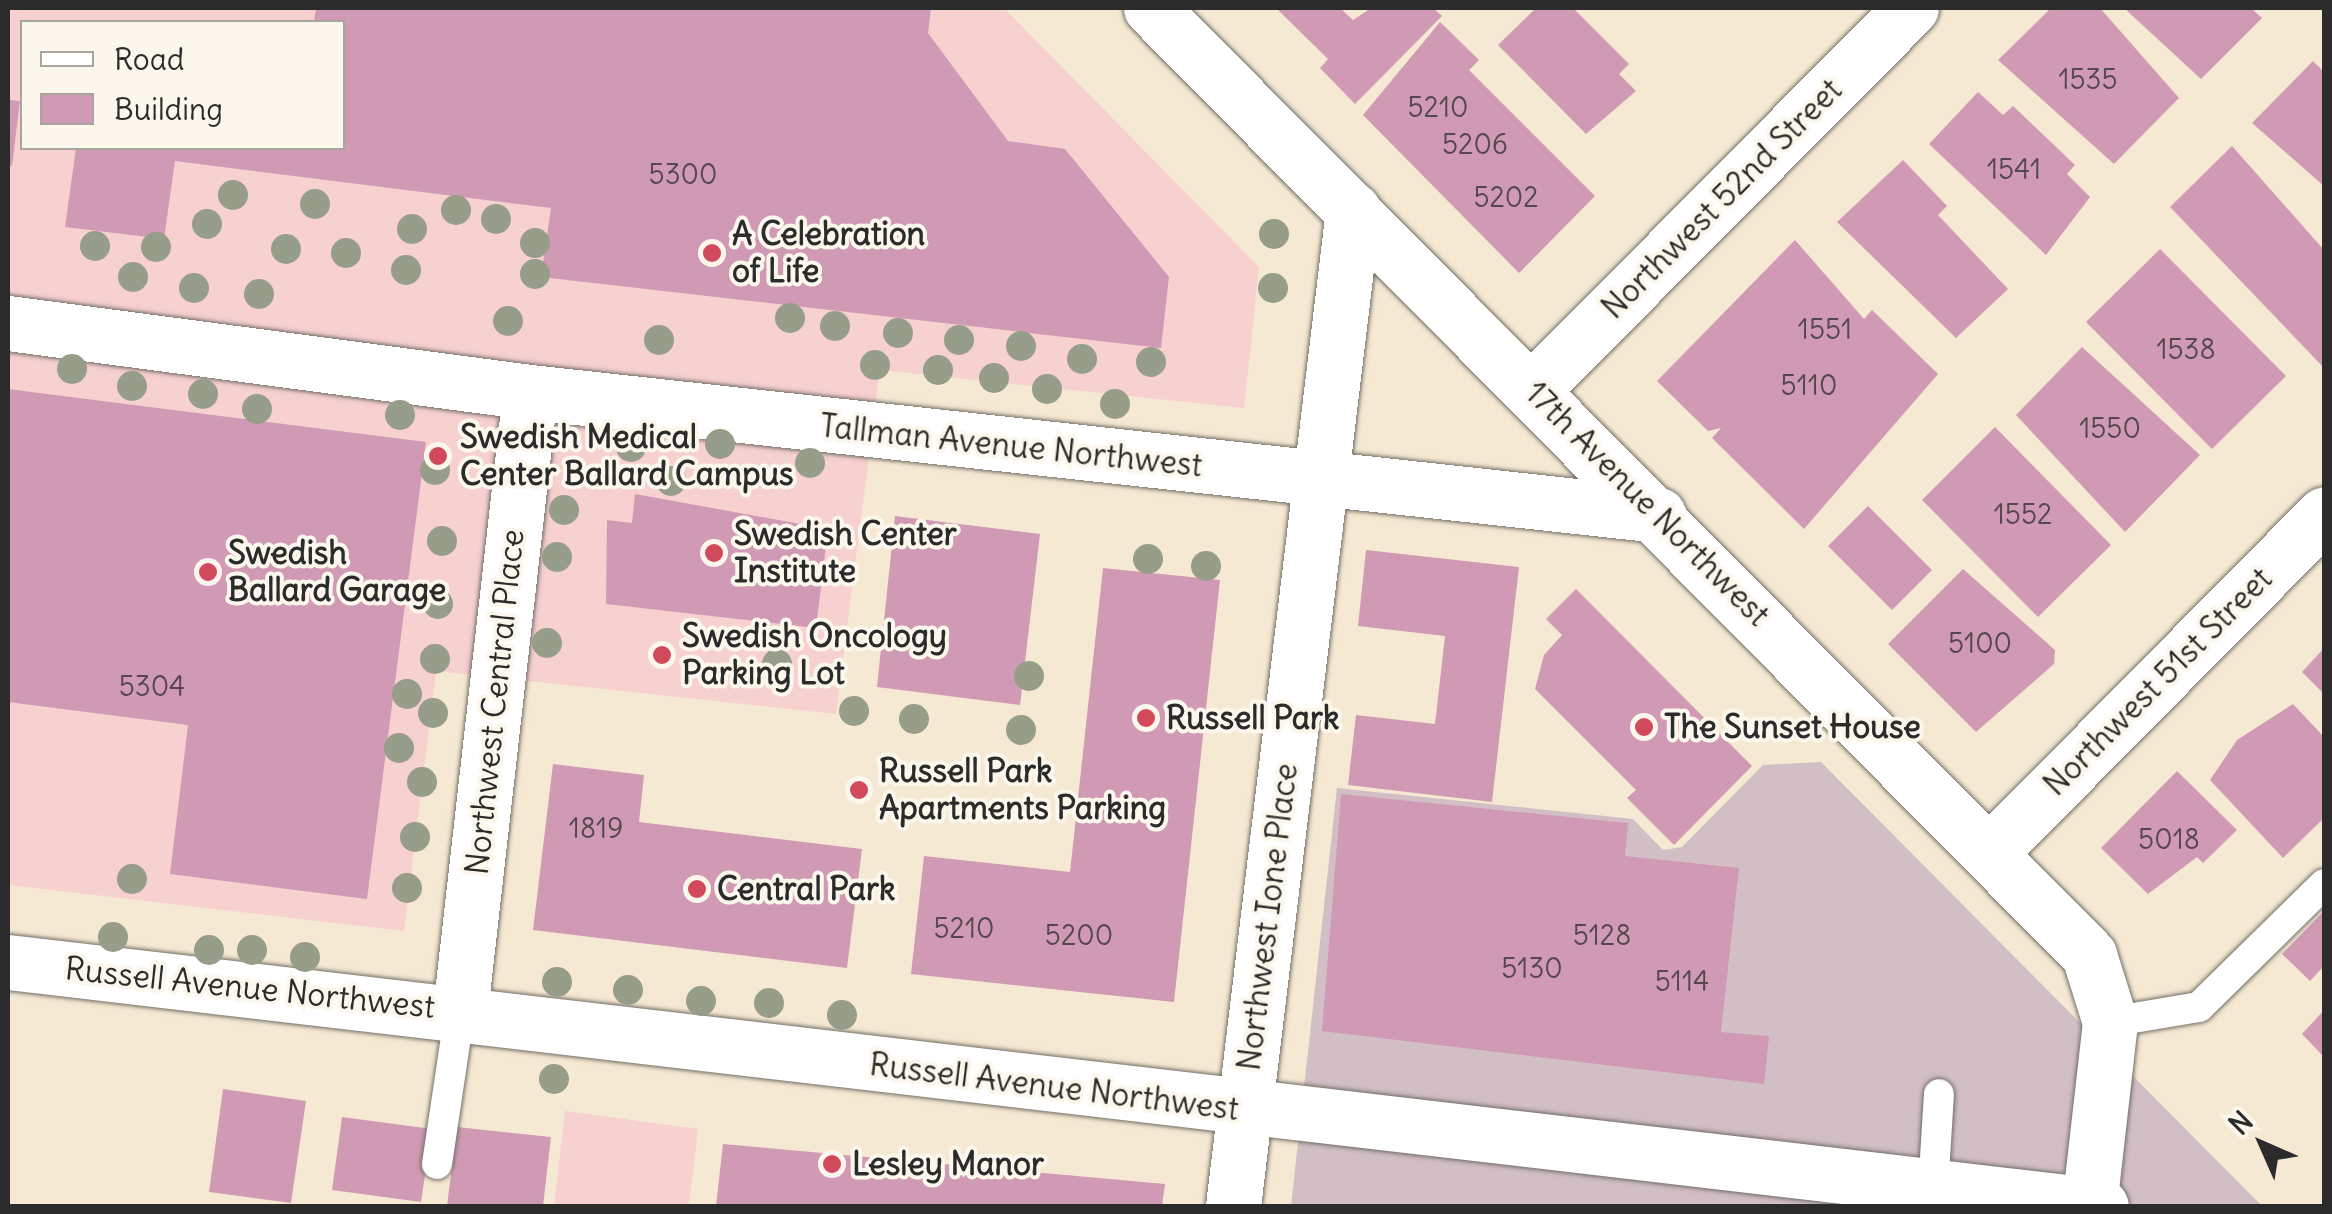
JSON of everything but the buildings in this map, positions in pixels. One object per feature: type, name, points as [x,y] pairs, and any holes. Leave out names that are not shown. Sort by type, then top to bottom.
[{"type":"street","name":"17th Avenue Northwest","points":[[1151,8],[1992,850],[2089,955],[2110,1022]]},
{"type":"street","name":"Northwest 52nd Street","points":[[1532,390],[1912,8]]},
{"type":"street","name":"Northwest Ione Place","points":[[1233,1206],[1353,210]]},
{"type":"street","name":"Tallman Avenue Northwest","points":[[8,323],[530,392],[1320,482],[1658,516]]},
{"type":"street","name":"Northwest Central Place","points":[[460,1011],[530,392]]},
{"type":"street","name":"Northwest 51st Street","points":[[1992,850],[2324,514]]},
{"type":"street","name":"Russell Avenue Northwest","points":[[8,962],[460,1011],[1244,1111],[2093,1206]]},
{"type":"street","points":[[2093,1206],[2110,1022]]},
{"type":"lane","points":[[2110,1022],[2199,1007],[2324,884]]},
{"type":"lane","points":[[437,1164],[460,1011]]},
{"type":"lane","points":[[1934,1188],[1939,1094]]},
{"type":"shaded area","name":"Swedish Medical Center Ballard Campus","points":[[8,8],[1004,8],[1259,267],[1244,408],[880,370],[836,714],[436,671],[404,931],[8,885]]},
{"type":"shaded area","points":[[1821,762],[2262,1206],[1291,1206],[1337,788],[1633,819],[1663,850],[1682,847],[1763,765]]},
{"type":"shaded area","points":[[565,1111],[698,1129],[689,1206],[554,1206]]},
{"type":"place","name":"A Celebration of Life","points":[[712,253]]},
{"type":"place","name":"Swedish Medical Center Ballard Campus","points":[[438,456]]},
{"type":"place","name":"Swedish Center Institute","points":[[714,553]]},
{"type":"place","name":"Swedish Ballard Garage","points":[[208,572]]},
{"type":"place","name":"Swedish Oncology Parking Lot","points":[[662,655]]},
{"type":"place","name":"Russell Park","points":[[1146,718]]},
{"type":"place","name":"The Sunset House","points":[[1644,727]]},
{"type":"place","name":"Russell Park Apartments Parking","points":[[859,790]]},
{"type":"place","name":"Central Park","points":[[697,889]]},
{"type":"place","name":"Lesley Manor","points":[[832,1164]]}]
